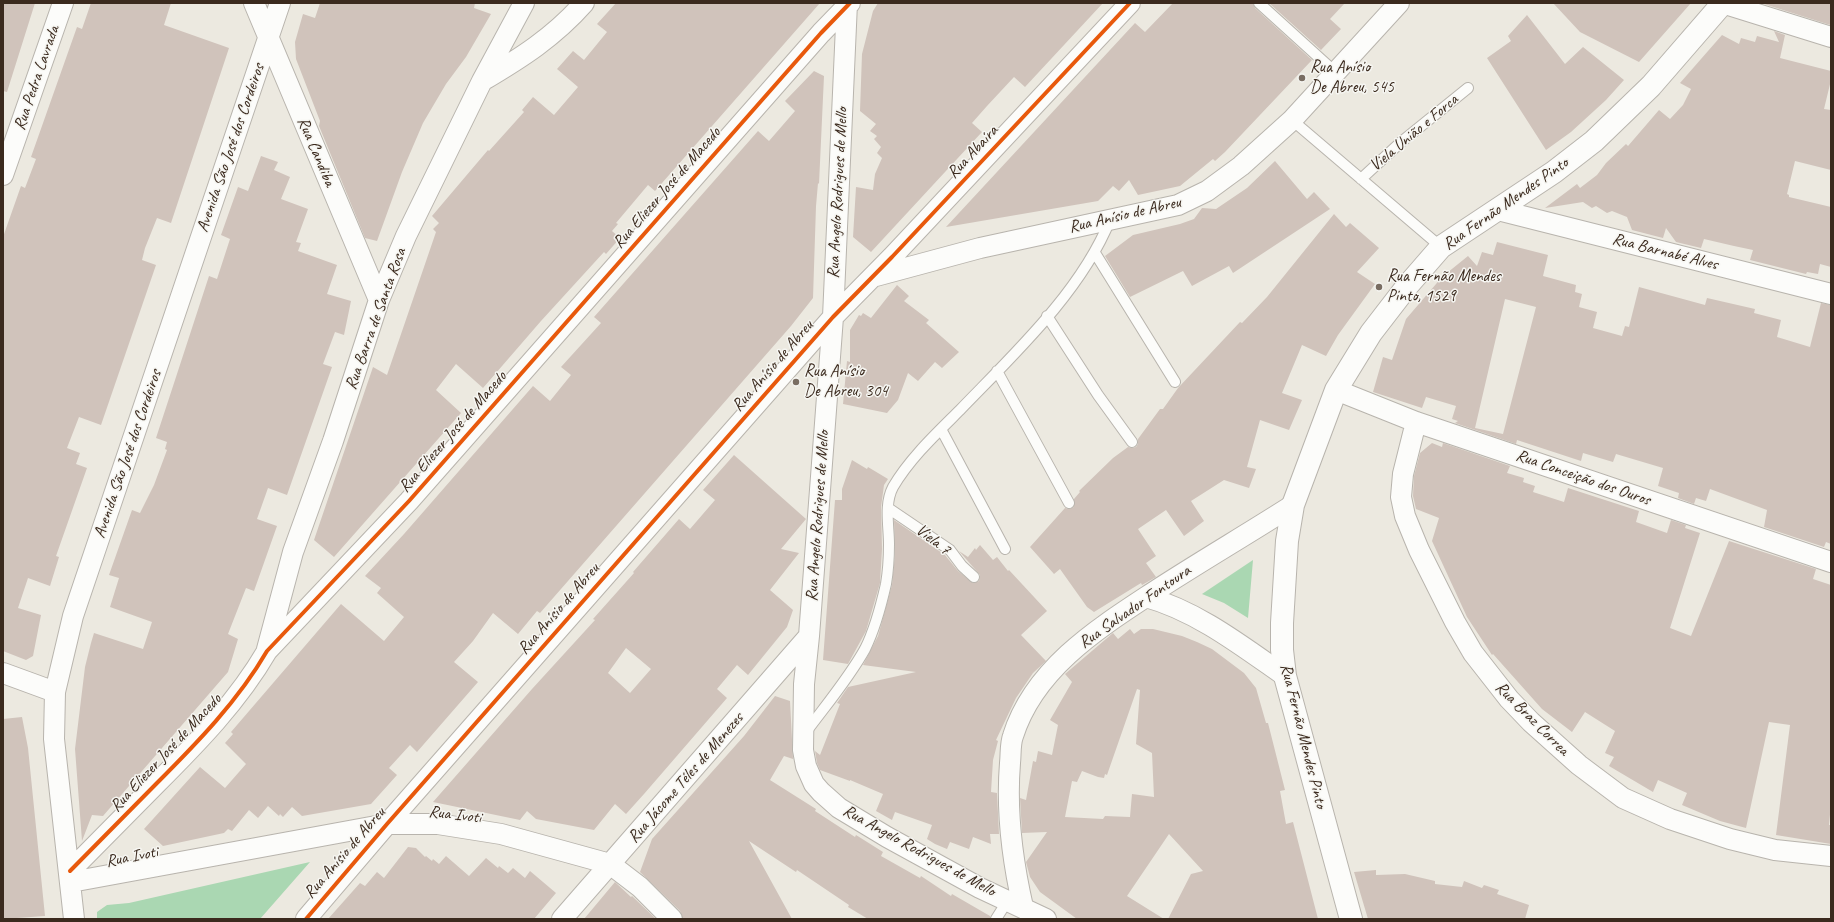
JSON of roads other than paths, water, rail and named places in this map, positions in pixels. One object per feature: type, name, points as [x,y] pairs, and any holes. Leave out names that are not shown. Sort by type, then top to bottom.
[{"type":"street","name":"Rua Pedra Lavrada","points":[[3,175],[63,3]]},
{"type":"street","name":"Rua Candiba","points":[[254,3],[379,300]]},
{"type":"street","name":"Avenida São José dos Cordeiros","points":[[74,919],[54,739],[55,692],[73,616],[280,3]]},
{"type":"street","name":"Rua Barra de Santa Rosa","points":[[267,651],[292,552],[333,441],[379,300],[406,236],[482,82],[524,3]]},
{"type":"street","points":[[482,82],[526,56],[564,25],[584,3]]},
{"type":"street","name":"Rua Abaíra","points":[[833,317],[873,277],[1130,3]]},
{"type":"street","name":"Rua Anísio de Abreu","points":[[873,277],[980,248],[1178,205],[1207,191],[1241,166],[1292,120],[1398,3]]},
{"type":"street","points":[[1723,3],[1831,37]]},
{"type":"street","name":"Rua Fernão Mendes Pinto","points":[[1350,919],[1285,676],[1282,650],[1282,623],[1287,541],[1293,505],[1336,390],[1371,333],[1408,285],[1442,247],[1554,172],[1594,141],[1651,86],[1723,3]]},
{"type":"street","name":"Rua Angelo Rodrigues de Mello","points":[[848,4],[833,317],[810,636],[804,684],[803,750],[806,766],[814,784],[839,808],[947,871],[1015,903]]},
{"type":"street","name":"Rua Eliezer José de Macedo","points":[[70,877],[200,741],[256,671],[267,651],[409,501],[848,4]]},
{"type":"street","name":"Rua Barnabé Alves","points":[[1498,210],[1831,294]]},
{"type":"street","name":"Rua Anísio de Abreu","points":[[306,919],[387,824],[833,317]]},
{"type":"street","name":"Rua Conceição dos Ouros","points":[[1336,390],[1416,422],[1831,562]]},
{"type":"street","name":"Rua Braz Correa","points":[[1416,422],[1403,474],[1401,497],[1405,516],[1419,550],[1455,622],[1473,653],[1509,699],[1531,722],[1579,765],[1623,798],[1670,819],[1730,839],[1775,850],[1831,856]]},
{"type":"street","name":"Rua Salvador Fontoura","points":[[1015,903],[1008,789],[1012,736],[1027,704],[1042,681],[1077,646],[1109,621],[1293,505]]},
{"type":"street","points":[[1146,597],[1168,603],[1196,618],[1233,640],[1285,676]]},
{"type":"street","name":"Rua Jácome Téles de Menezes","points":[[562,919],[810,636]]},
{"type":"street","points":[[3,673],[55,692]]},
{"type":"street","name":"Rua Ivoti","points":[[70,877],[387,824],[438,824],[501,834],[610,864],[640,887],[672,919]]},
{"type":"street","points":[[1015,903],[1046,919]]},
{"type":"lane","points":[[1259,3],[1335,72]]},
{"type":"lane","name":"Viela União e Forca","points":[[1361,179],[1400,143],[1468,88]]},
{"type":"lane","points":[[1292,120],[1442,247]]},
{"type":"lane","points":[[803,737],[852,669],[865,648],[878,615],[886,583],[889,545],[888,508],[889,497],[893,487],[909,465],[941,428],[997,371],[1059,302],[1095,252],[1110,220]]},
{"type":"lane","points":[[1095,252],[1175,382]]},
{"type":"lane","points":[[1047,316],[1098,395],[1132,442]]},
{"type":"lane","points":[[997,371],[1069,503]]},
{"type":"lane","points":[[941,428],[1005,550]]},
{"type":"lane","name":"Viela 7","points":[[888,508],[950,550],[962,566],[974,577]]},
{"type":"lane","points":[[996,919],[1015,903]]},
{"type":"place","name":"Rua Anísio De Abreu, 545","points":[[1302,78]]},
{"type":"place","name":"Rua Fernão Mendes Pinto, 1529","points":[[1379,287]]},
{"type":"place","name":"Rua Anísio De Abreu, 304","points":[[796,382]]}]
